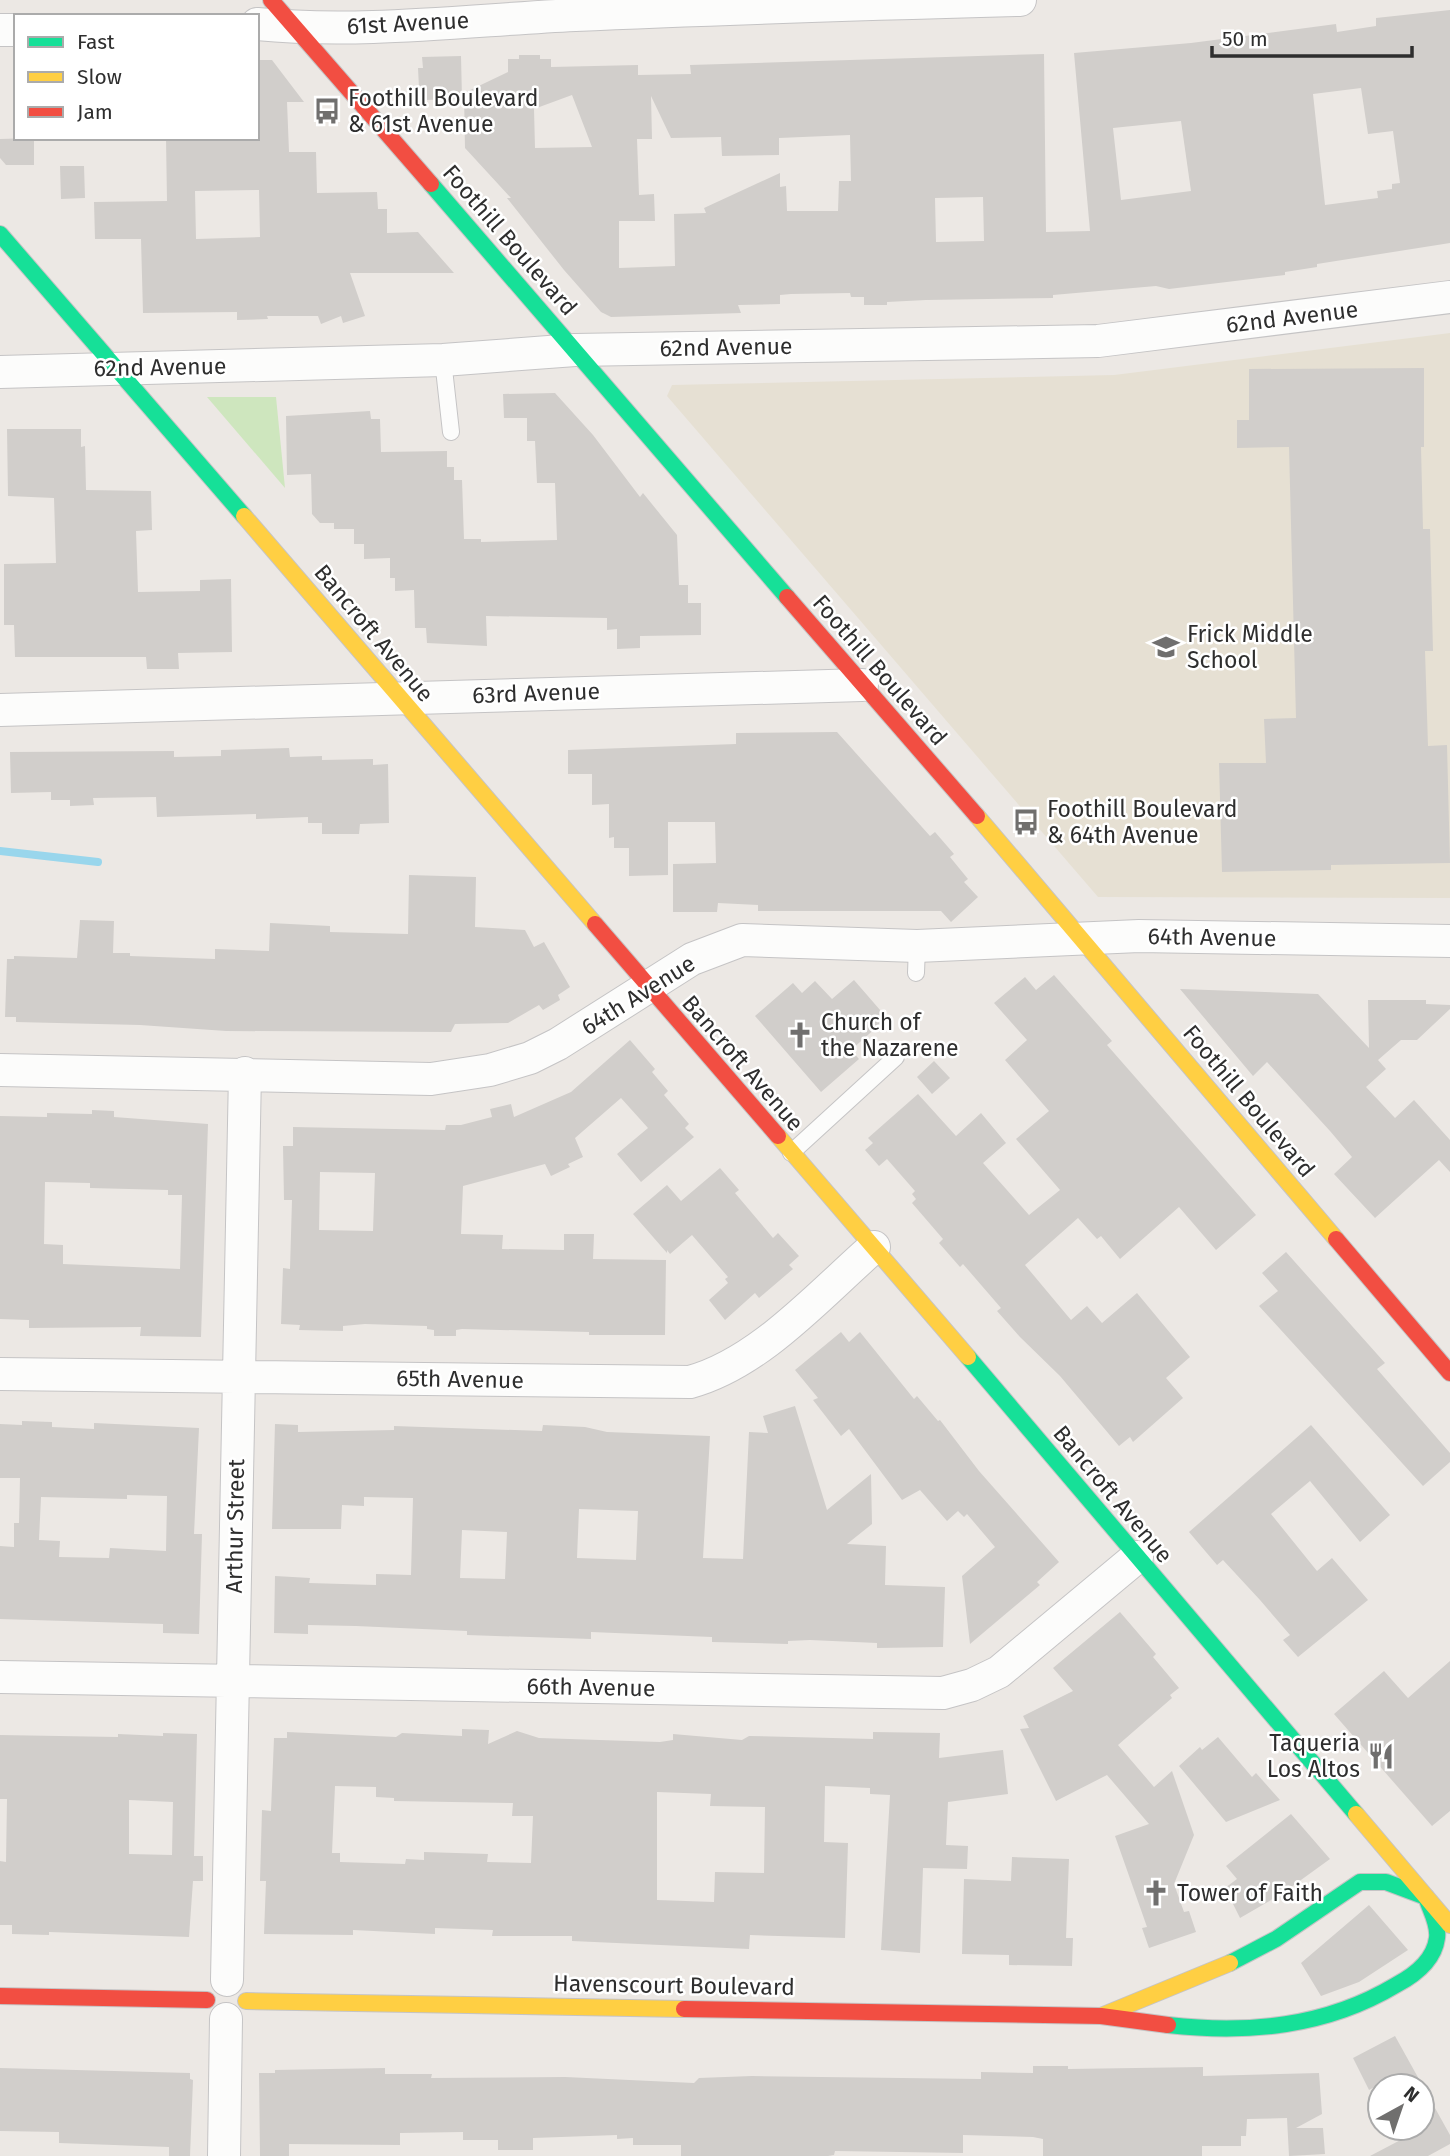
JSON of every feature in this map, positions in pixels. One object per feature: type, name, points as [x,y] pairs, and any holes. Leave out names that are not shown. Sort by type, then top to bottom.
[{"type":"street","name":"Foothill Boulevard","points":[[271,0],[1081,938],[1450,1373]]},
{"type":"street","name":"61st Avenue","points":[[259,24],[294,27],[668,5],[1020,0]]},
{"type":"street","name":"Bancroft Avenue","points":[[0,234],[647,988],[874,1247],[1450,1925]]},
{"type":"street","name":"62nd Avenue","points":[[0,372],[443,360],[575,350],[1098,341],[1450,297]]},
{"type":"street","name":"63rd Avenue","points":[[0,710],[862,685]]},
{"type":"street","name":"64th Avenue","points":[[0,1070],[431,1079],[490,1070],[530,1058],[558,1044],[692,960],[742,940],[916,960],[1081,938],[1139,936],[1450,941]]},
{"type":"street","name":"Arthur Street","points":[[224,2156],[244,1073]]},
{"type":"street","name":"65th Avenue","points":[[0,1374],[690,1382],[717,1375],[748,1357],[874,1247]]},
{"type":"street","name":"66th Avenue","points":[[0,1677],[943,1693],[972,1685],[999,1672],[1137,1557]]},
{"type":"street","name":"Havenscourt Boulevard","points":[[0,1996],[1101,2016],[1160,2025],[1287,2028],[1343,2013],[1383,1996],[1429,1963],[1438,1936],[1426,1897],[1388,1880],[1358,1882],[1295,1928],[1257,1950],[1212,1972],[1101,2016]]},
{"type":"street","points":[[1426,1897],[1442,1883]]},
{"type":"lane","points":[[443,360],[451,432]]},
{"type":"lane","points":[[791,1153],[896,1057]]},
{"type":"shaded area","name":"Frick Middle School","points":[[1450,333],[1450,898],[1098,897],[667,396],[672,385],[1114,375]]},
{"type":"green space","points":[[207,397],[276,397],[285,488]]},
{"type":"building","points":[[1450,10],[1450,243],[1317,264],[1317,267],[1285,272],[1285,275],[1169,289],[1156,286],[1053,295],[1053,298],[926,300],[887,302],[887,305],[864,305],[864,297],[851,297],[850,293],[791,294],[780,295],[780,304],[738,305],[741,313],[611,317],[601,312],[564,270],[507,198],[511,198],[465,148],[464,93],[508,72],[508,59],[519,59],[519,55],[540,55],[540,59],[551,59],[551,67],[638,65],[638,75],[691,74],[690,65],[1044,54],[1046,232],[1090,231],[1074,53],[1191,43],[1336,24],[1337,32],[1376,26],[1376,18]],"holes":[[[1361,88],[1368,134],[1393,131],[1400,183],[1392,184],[1392,189],[1377,191],[1378,198],[1325,205],[1313,94]],[[572,95],[592,147],[535,148],[534,109]],[[651,96],[671,138],[721,137],[722,156],[779,155],[779,138],[850,135],[851,181],[839,181],[838,211],[787,211],[786,186],[780,187],[780,173],[704,208],[706,213],[674,214],[675,266],[619,268],[619,221],[655,221],[654,194],[639,195],[637,139],[652,139]],[[1181,121],[1191,191],[1121,200],[1113,128]],[[983,197],[984,241],[936,242],[935,198]]]},
{"type":"building","points":[[461,56],[462,99],[424,100],[423,89],[419,88],[418,68],[423,68],[422,57]]},
{"type":"building","points":[[259,60],[272,60],[304,102],[287,102],[289,152],[316,152],[317,193],[377,192],[378,209],[387,209],[387,233],[418,232],[454,273],[350,273],[365,316],[343,323],[341,316],[321,324],[318,316],[267,316],[268,319],[237,320],[237,312],[143,313],[141,239],[95,239],[94,202],[167,201],[166,140],[259,140]],"holes":[[[259,190],[260,237],[196,239],[195,191]]]},
{"type":"building","points":[[0,139],[34,140],[34,165],[6,165],[0,158]]},
{"type":"building","points":[[60,166],[84,166],[85,198],[61,199]]},
{"type":"building","points":[[1424,368],[1424,447],[1421,447],[1423,529],[1430,529],[1433,651],[1425,651],[1428,746],[1447,745],[1450,863],[1331,865],[1331,870],[1222,872],[1219,763],[1266,763],[1264,719],[1296,718],[1289,447],[1237,448],[1237,420],[1249,420],[1249,369]]},
{"type":"building","points":[[555,393],[593,435],[640,497],[643,493],[677,535],[679,585],[688,585],[688,603],[701,603],[701,635],[640,636],[640,648],[617,649],[617,629],[607,630],[607,618],[486,616],[487,646],[427,643],[426,628],[415,628],[414,590],[395,591],[395,578],[390,578],[390,558],[364,559],[364,544],[354,544],[354,529],[334,529],[334,523],[320,523],[312,514],[311,474],[287,475],[286,416],[370,411],[371,419],[380,419],[381,452],[447,451],[447,467],[454,467],[454,480],[462,480],[464,539],[481,539],[481,542],[557,540],[555,483],[537,483],[535,441],[527,441],[527,418],[504,418],[503,394]]},
{"type":"building","points":[[7,429],[81,429],[81,447],[85,446],[86,490],[151,491],[152,530],[136,531],[138,592],[200,591],[200,580],[231,579],[232,652],[178,653],[179,669],[147,669],[146,657],[15,657],[14,625],[4,625],[4,564],[56,563],[54,498],[8,496]]},
{"type":"building","points":[[837,732],[930,836],[935,832],[954,854],[950,857],[968,879],[964,882],[978,897],[951,922],[941,911],[758,911],[758,905],[718,903],[717,912],[673,912],[673,864],[716,863],[715,822],[668,822],[668,875],[629,876],[629,848],[614,848],[614,837],[609,838],[609,804],[592,805],[592,774],[568,774],[568,750],[736,744],[736,733]]},
{"type":"building","points":[[289,748],[290,757],[322,756],[322,760],[373,759],[373,765],[388,764],[389,823],[360,824],[359,834],[322,834],[322,823],[308,823],[308,817],[256,819],[256,814],[157,817],[156,797],[93,798],[94,805],[70,806],[70,800],[51,800],[51,792],[11,793],[10,752],[174,751],[174,757],[221,756],[221,750]]},
{"type":"building","points":[[409,875],[476,877],[475,927],[525,930],[534,947],[544,942],[570,987],[558,995],[560,1000],[543,1010],[539,1005],[508,1023],[455,1024],[451,1032],[226,1031],[140,1025],[16,1022],[16,1017],[5,1017],[7,959],[14,959],[14,956],[77,958],[80,920],[114,921],[113,953],[130,953],[130,956],[215,959],[215,949],[269,951],[270,923],[330,926],[330,932],[408,934]]},
{"type":"building","points":[[1054,975],[1112,1041],[1107,1045],[1256,1215],[1216,1250],[1179,1207],[1120,1259],[1101,1236],[1097,1239],[1078,1218],[1025,1265],[1071,1320],[1087,1306],[1102,1323],[1137,1293],[1190,1357],[1166,1378],[1183,1398],[1133,1442],[1130,1437],[1119,1446],[1060,1376],[997,1311],[1001,1308],[963,1264],[960,1267],[939,1243],[943,1239],[912,1203],[916,1199],[912,1194],[915,1191],[887,1159],[879,1166],[865,1150],[873,1143],[868,1138],[918,1094],[956,1136],[981,1113],[1006,1143],[983,1163],[1029,1215],[1060,1190],[1016,1139],[1049,1111],[1005,1060],[1027,1040],[994,1003],[1025,977],[1036,990]]},
{"type":"building","points":[[854,980],[887,1018],[851,1050],[859,1059],[821,1092],[755,1016],[793,983],[802,993],[815,981],[832,999]]},
{"type":"building","points":[[1180,989],[1318,994],[1369,1048],[1368,1000],[1426,1000],[1426,1004],[1450,1005],[1450,1009],[1417,1040],[1401,1040],[1378,1060],[1386,1069],[1366,1087],[1395,1118],[1414,1100],[1450,1140],[1450,1172],[1439,1160],[1375,1218],[1334,1174],[1352,1157],[1330,1131],[1267,1062],[1253,1076]]},
{"type":"building","points":[[630,1040],[655,1069],[652,1072],[668,1091],[664,1095],[689,1124],[685,1128],[694,1137],[641,1182],[617,1154],[648,1128],[621,1098],[575,1138],[583,1157],[568,1164],[570,1167],[551,1176],[545,1164],[463,1186],[461,1234],[503,1235],[502,1249],[564,1250],[564,1234],[594,1234],[593,1259],[666,1260],[665,1335],[589,1335],[589,1332],[462,1329],[456,1330],[456,1336],[434,1336],[434,1330],[427,1329],[427,1326],[365,1324],[343,1326],[343,1331],[299,1330],[300,1325],[281,1324],[283,1268],[290,1269],[292,1200],[284,1200],[283,1146],[293,1146],[293,1127],[445,1130],[446,1125],[461,1125],[492,1117],[490,1109],[511,1104],[514,1117],[571,1092]],"holes":[[[320,1172],[375,1173],[373,1231],[319,1230]]]},
{"type":"building","points":[[934,1061],[950,1078],[932,1094],[917,1077]]},
{"type":"building","points":[[92,1110],[114,1111],[114,1117],[208,1124],[201,1337],[140,1336],[141,1327],[29,1328],[29,1320],[0,1319],[0,1116],[92,1114]],"holes":[[[45,1182],[90,1183],[90,1188],[168,1190],[168,1195],[182,1195],[180,1269],[63,1264],[63,1245],[44,1244]]]},
{"type":"building","points":[[720,1168],[739,1190],[735,1193],[773,1238],[778,1233],[799,1256],[789,1265],[793,1269],[759,1298],[755,1293],[725,1320],[709,1300],[728,1283],[725,1279],[728,1277],[692,1235],[670,1254],[667,1250],[667,1253],[633,1214],[667,1185],[681,1201]]},
{"type":"building","points":[[1286,1252],[1385,1363],[1377,1369],[1450,1453],[1450,1462],[1423,1486],[1259,1306],[1278,1291],[1262,1273]]},
{"type":"building","points":[[841,1332],[849,1342],[860,1332],[914,1399],[917,1396],[938,1421],[940,1420],[979,1471],[1059,1562],[1037,1582],[1040,1585],[970,1644],[962,1576],[995,1547],[967,1514],[964,1517],[958,1511],[947,1521],[920,1490],[902,1500],[849,1429],[841,1436],[813,1400],[818,1398],[795,1370]]},
{"type":"building","points":[[795,1406],[827,1510],[871,1474],[872,1524],[847,1544],[886,1546],[885,1585],[945,1587],[943,1647],[877,1648],[877,1643],[810,1640],[788,1641],[788,1644],[712,1642],[712,1637],[591,1632],[591,1639],[467,1635],[467,1631],[356,1626],[308,1625],[308,1634],[274,1633],[275,1576],[310,1578],[309,1583],[376,1585],[376,1574],[411,1575],[413,1498],[364,1497],[364,1506],[342,1505],[341,1529],[272,1529],[275,1424],[298,1425],[298,1432],[394,1430],[394,1426],[542,1431],[543,1425],[585,1427],[607,1432],[710,1436],[703,1558],[743,1559],[749,1432],[768,1433],[763,1416]],"holes":[[[579,1509],[638,1511],[636,1560],[577,1558]],[[462,1530],[507,1532],[505,1579],[460,1578]]]},
{"type":"building","points":[[22,1421],[52,1422],[52,1427],[94,1429],[94,1423],[199,1428],[194,1534],[202,1534],[199,1634],[163,1633],[163,1624],[0,1619],[0,1546],[14,1547],[14,1523],[19,1523],[20,1478],[0,1478],[0,1424],[22,1425]],"holes":[[[127,1495],[167,1496],[166,1551],[110,1548],[109,1558],[59,1557],[60,1541],[39,1540],[41,1497],[127,1499]]]},
{"type":"building","points":[[1311,1425],[1390,1515],[1360,1542],[1310,1481],[1271,1514],[1317,1571],[1332,1558],[1368,1600],[1298,1657],[1283,1640],[1290,1635],[1260,1600],[1223,1560],[1217,1565],[1189,1532]]},
{"type":"building","points":[[1120,1612],[1156,1654],[1153,1657],[1179,1688],[1170,1695],[1172,1698],[1118,1745],[1154,1787],[1172,1771],[1194,1835],[1174,1884],[1184,1912],[1189,1911],[1196,1932],[1149,1948],[1142,1928],[1147,1927],[1115,1836],[1149,1824],[1107,1775],[1056,1801],[1020,1729],[1029,1728],[1023,1716],[1073,1691],[1053,1668]]},
{"type":"building","points":[[1450,1661],[1450,1811],[1432,1826],[1334,1714],[1384,1671],[1408,1698]]},
{"type":"building","points":[[462,1729],[489,1730],[488,1744],[517,1731],[539,1738],[660,1742],[673,1740],[673,1734],[742,1740],[749,1736],[873,1739],[873,1732],[940,1733],[939,1758],[1003,1750],[1008,1794],[948,1802],[946,1845],[968,1846],[967,1869],[923,1868],[920,1953],[881,1950],[890,1795],[870,1794],[870,1788],[825,1786],[824,1842],[848,1843],[845,1938],[750,1935],[749,1949],[572,1941],[572,1936],[492,1936],[493,1930],[435,1928],[435,1934],[353,1930],[353,1935],[264,1934],[266,1881],[260,1881],[262,1810],[271,1811],[274,1738],[287,1738],[287,1732],[396,1737],[402,1733],[462,1736]],"holes":[[[335,1786],[376,1787],[376,1797],[394,1798],[394,1801],[513,1803],[512,1816],[533,1816],[531,1863],[487,1862],[488,1854],[424,1852],[424,1860],[406,1859],[405,1864],[340,1862],[340,1853],[332,1853]],[[657,1792],[711,1794],[710,1806],[765,1807],[764,1873],[715,1872],[714,1902],[657,1900]]]},
{"type":"building","points":[[163,1733],[197,1734],[194,1856],[203,1856],[203,1881],[193,1881],[189,1937],[49,1932],[49,1935],[12,1934],[12,1925],[0,1925],[0,1861],[6,1862],[7,1799],[0,1799],[0,1735],[163,1736]],"holes":[[[129,1800],[173,1802],[172,1855],[129,1854]]]},
{"type":"building","points":[[1218,1737],[1252,1777],[1256,1773],[1280,1800],[1226,1822],[1179,1766],[1200,1747],[1202,1750]]},
{"type":"building","points":[[1291,1814],[1330,1859],[1283,1893],[1240,1918],[1225,1888],[1237,1879],[1226,1866]]},
{"type":"building","points":[[1012,1857],[1069,1859],[1066,1938],[1073,1938],[1072,1966],[1009,1965],[1009,1955],[962,1954],[964,1879],[1011,1881]]},
{"type":"building","points":[[1369,1905],[1408,1950],[1359,1982],[1321,1996],[1301,1963]]},
{"type":"building","points":[[1395,2036],[1415,2072],[1366,2072],[1366,2084],[1353,2058]]},
{"type":"building","points":[[1033,2066],[1068,2066],[1068,2069],[1203,2067],[1203,2076],[1319,2073],[1322,2114],[1296,2128],[1323,2128],[1325,2154],[1289,2156],[1287,2118],[1247,2119],[1246,2136],[1241,2136],[1241,2146],[1202,2146],[1202,2156],[1043,2156],[1043,2139],[963,2135],[963,2153],[835,2151],[834,2155],[828,2156],[681,2156],[681,2145],[633,2145],[633,2138],[617,2139],[617,2135],[533,2138],[533,2150],[498,2150],[498,2140],[463,2140],[463,2132],[400,2133],[400,2145],[289,2144],[289,2156],[260,2156],[259,2073],[275,2073],[275,2070],[385,2068],[385,2074],[432,2074],[431,2078],[565,2077],[694,2083],[699,2078],[752,2076],[981,2079],[981,2072],[1033,2073]]},
{"type":"building","points":[[0,2068],[190,2073],[190,2079],[193,2080],[190,2156],[169,2156],[169,2147],[59,2143],[59,2132],[0,2131]]},
{"type":"building","points":[[1436,2110],[1450,2135],[1450,2144],[1428,2156],[1370,2156],[1397,2142],[1436,2142]]},
{"type":"waterway","points":[[0,851],[98,862]]},
{"type":"traffic: fast","points":[[431,184],[787,597]]},
{"type":"traffic: fast","points":[[0,234],[244,516]]},
{"type":"traffic: fast","points":[[968,1357],[1356,1814]]},
{"type":"traffic: fast","points":[[1168,2025],[1198,2028],[1257,2027],[1286,2024],[1342,2010],[1369,1999],[1417,1972],[1432,1954],[1437,1928],[1426,1897],[1386,1882],[1360,1882],[1276,1939],[1230,1963]]},
{"type":"traffic: slow","points":[[244,516],[595,924]]},
{"type":"traffic: slow","points":[[977,816],[1336,1239]]},
{"type":"traffic: slow","points":[[778,1136],[968,1357]]},
{"type":"traffic: slow","points":[[1356,1814],[1450,1925]]},
{"type":"traffic: slow","points":[[1101,2016],[1230,1963]]},
{"type":"traffic: slow","points":[[246,2001],[684,2009]]},
{"type":"traffic: jam","points":[[271,0],[431,184]]},
{"type":"traffic: jam","points":[[787,597],[977,816]]},
{"type":"traffic: jam","points":[[595,924],[778,1136]]},
{"type":"traffic: jam","points":[[1336,1239],[1450,1373]]},
{"type":"traffic: jam","points":[[0,1996],[207,2000]]},
{"type":"traffic: jam","points":[[684,2009],[1101,2016],[1168,2025]]},
{"type":"place","name":"Foothill Boulevard & 61st Avenue","points":[[327,111]]},
{"type":"place","name":"Frick Middle School","points":[[1166,647]]},
{"type":"place","name":"Foothill Boulevard & 64th Avenue","points":[[1026,822]]},
{"type":"place","name":"Church of the Nazarene","points":[[800,1035]]},
{"type":"place","name":"Taqueria Los Altos","points":[[1381,1756]]},
{"type":"place","name":"Tower of Faith","points":[[1156,1893]]}]
